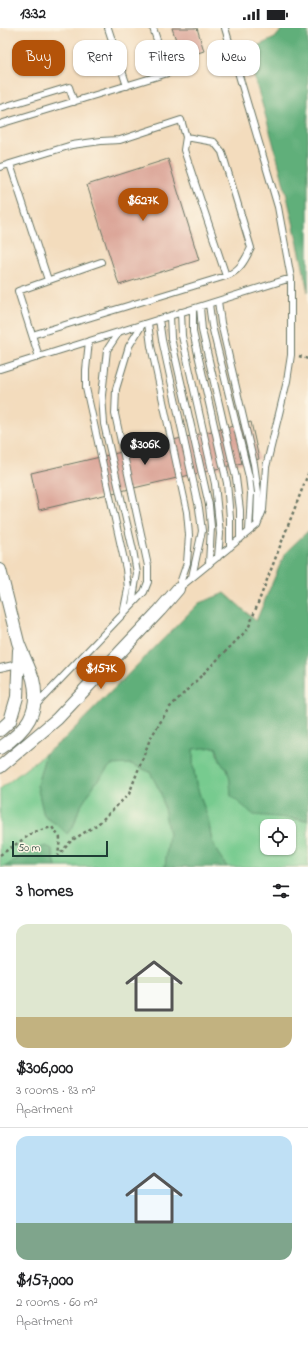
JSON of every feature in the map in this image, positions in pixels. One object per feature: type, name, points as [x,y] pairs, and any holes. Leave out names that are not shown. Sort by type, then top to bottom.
[{"type":"street","points":[[0,570],[3,595],[32,678],[36,698],[31,717],[22,730],[0,748]]},
{"type":"street","points":[[0,767],[57,719],[178,589]]},
{"type":"street","points":[[0,730],[10,721],[17,696],[19,643]]},
{"type":"lane","points":[[108,28],[127,86]]},
{"type":"lane","points":[[0,124],[168,73],[154,28]]},
{"type":"lane","points":[[178,589],[257,525],[263,510],[266,467],[287,381],[290,361],[291,278],[278,207],[225,28]]},
{"type":"lane","points":[[0,108],[69,87],[74,102]]},
{"type":"lane","points":[[0,167],[72,145],[120,140],[181,120],[186,137],[184,150],[226,276]]},
{"type":"lane","points":[[32,335],[233,274],[244,264],[251,248],[222,152],[214,142],[186,137]]},
{"type":"lane","points":[[10,164],[48,280]]},
{"type":"lane","points":[[39,357],[18,291],[101,262]]},
{"type":"lane","points":[[0,369],[291,278]]},
{"type":"lane","points":[[218,301],[221,323],[254,464],[258,492],[257,525]]},
{"type":"lane","points":[[209,304],[212,326],[249,477],[251,493],[249,531]]},
{"type":"lane","points":[[200,307],[202,330],[236,478],[240,510],[240,539]]},
{"type":"lane","points":[[193,309],[193,332],[227,483],[230,518],[230,547]]},
{"type":"lane","points":[[181,312],[182,336],[215,484],[220,534],[218,557]]},
{"type":"lane","points":[[170,316],[171,338],[209,505],[211,527],[209,564]]},
{"type":"lane","points":[[159,319],[162,340],[196,489],[202,531],[192,577]]},
{"type":"lane","points":[[145,324],[187,512],[190,535],[187,563],[178,589]]},
{"type":"lane","points":[[33,708],[144,592],[148,582],[148,566],[115,414],[116,389],[129,346],[145,324]]},
{"type":"lane","points":[[119,332],[107,350],[102,395],[104,424],[137,573],[132,604]]},
{"type":"lane","points":[[90,341],[86,370],[86,388],[126,569],[128,589],[123,614]]},
{"type":"lane","points":[[0,668],[18,664]]},
{"type":"path","points":[[0,855],[34,832],[52,828],[60,838],[58,856],[71,842],[98,824],[129,794],[150,739],[169,708],[248,629],[308,474]]},
{"type":"green space","points":[[283,28],[308,28],[308,292],[280,170],[254,76],[260,76],[260,45],[275,38]]},
{"type":"green space","points":[[308,531],[308,820],[254,815],[231,796],[230,780],[227,768],[221,763],[216,747],[193,749],[193,764],[196,784],[208,819],[212,841],[227,867],[165,867],[169,834],[161,793],[150,772],[131,764],[111,765],[96,782],[79,809],[74,825],[67,834],[59,826],[44,816],[37,785],[46,753],[64,739],[199,603],[225,593],[256,621],[285,553]]},
{"type":"green space","points":[[216,747],[221,763],[227,768],[230,780],[231,796],[299,820],[308,820],[308,867],[227,867],[212,841],[208,819],[196,784],[193,764],[193,748]]},
{"type":"green space","points":[[46,753],[37,785],[44,816],[59,826],[67,834],[74,825],[79,809],[96,782],[111,765],[131,764],[150,772],[161,793],[169,834],[165,867],[56,867],[52,849],[29,851],[5,867],[0,867],[0,789]]},
{"type":"green space","points":[[46,846],[52,849],[56,867],[5,867],[29,851]]},
{"type":"building","points":[[172,28],[197,28],[204,51],[199,53],[199,40],[176,40]]},
{"type":"building","points":[[168,159],[199,260],[119,285],[87,185]]},
{"type":"building","points":[[251,422],[259,459],[39,510],[31,473]]}]
